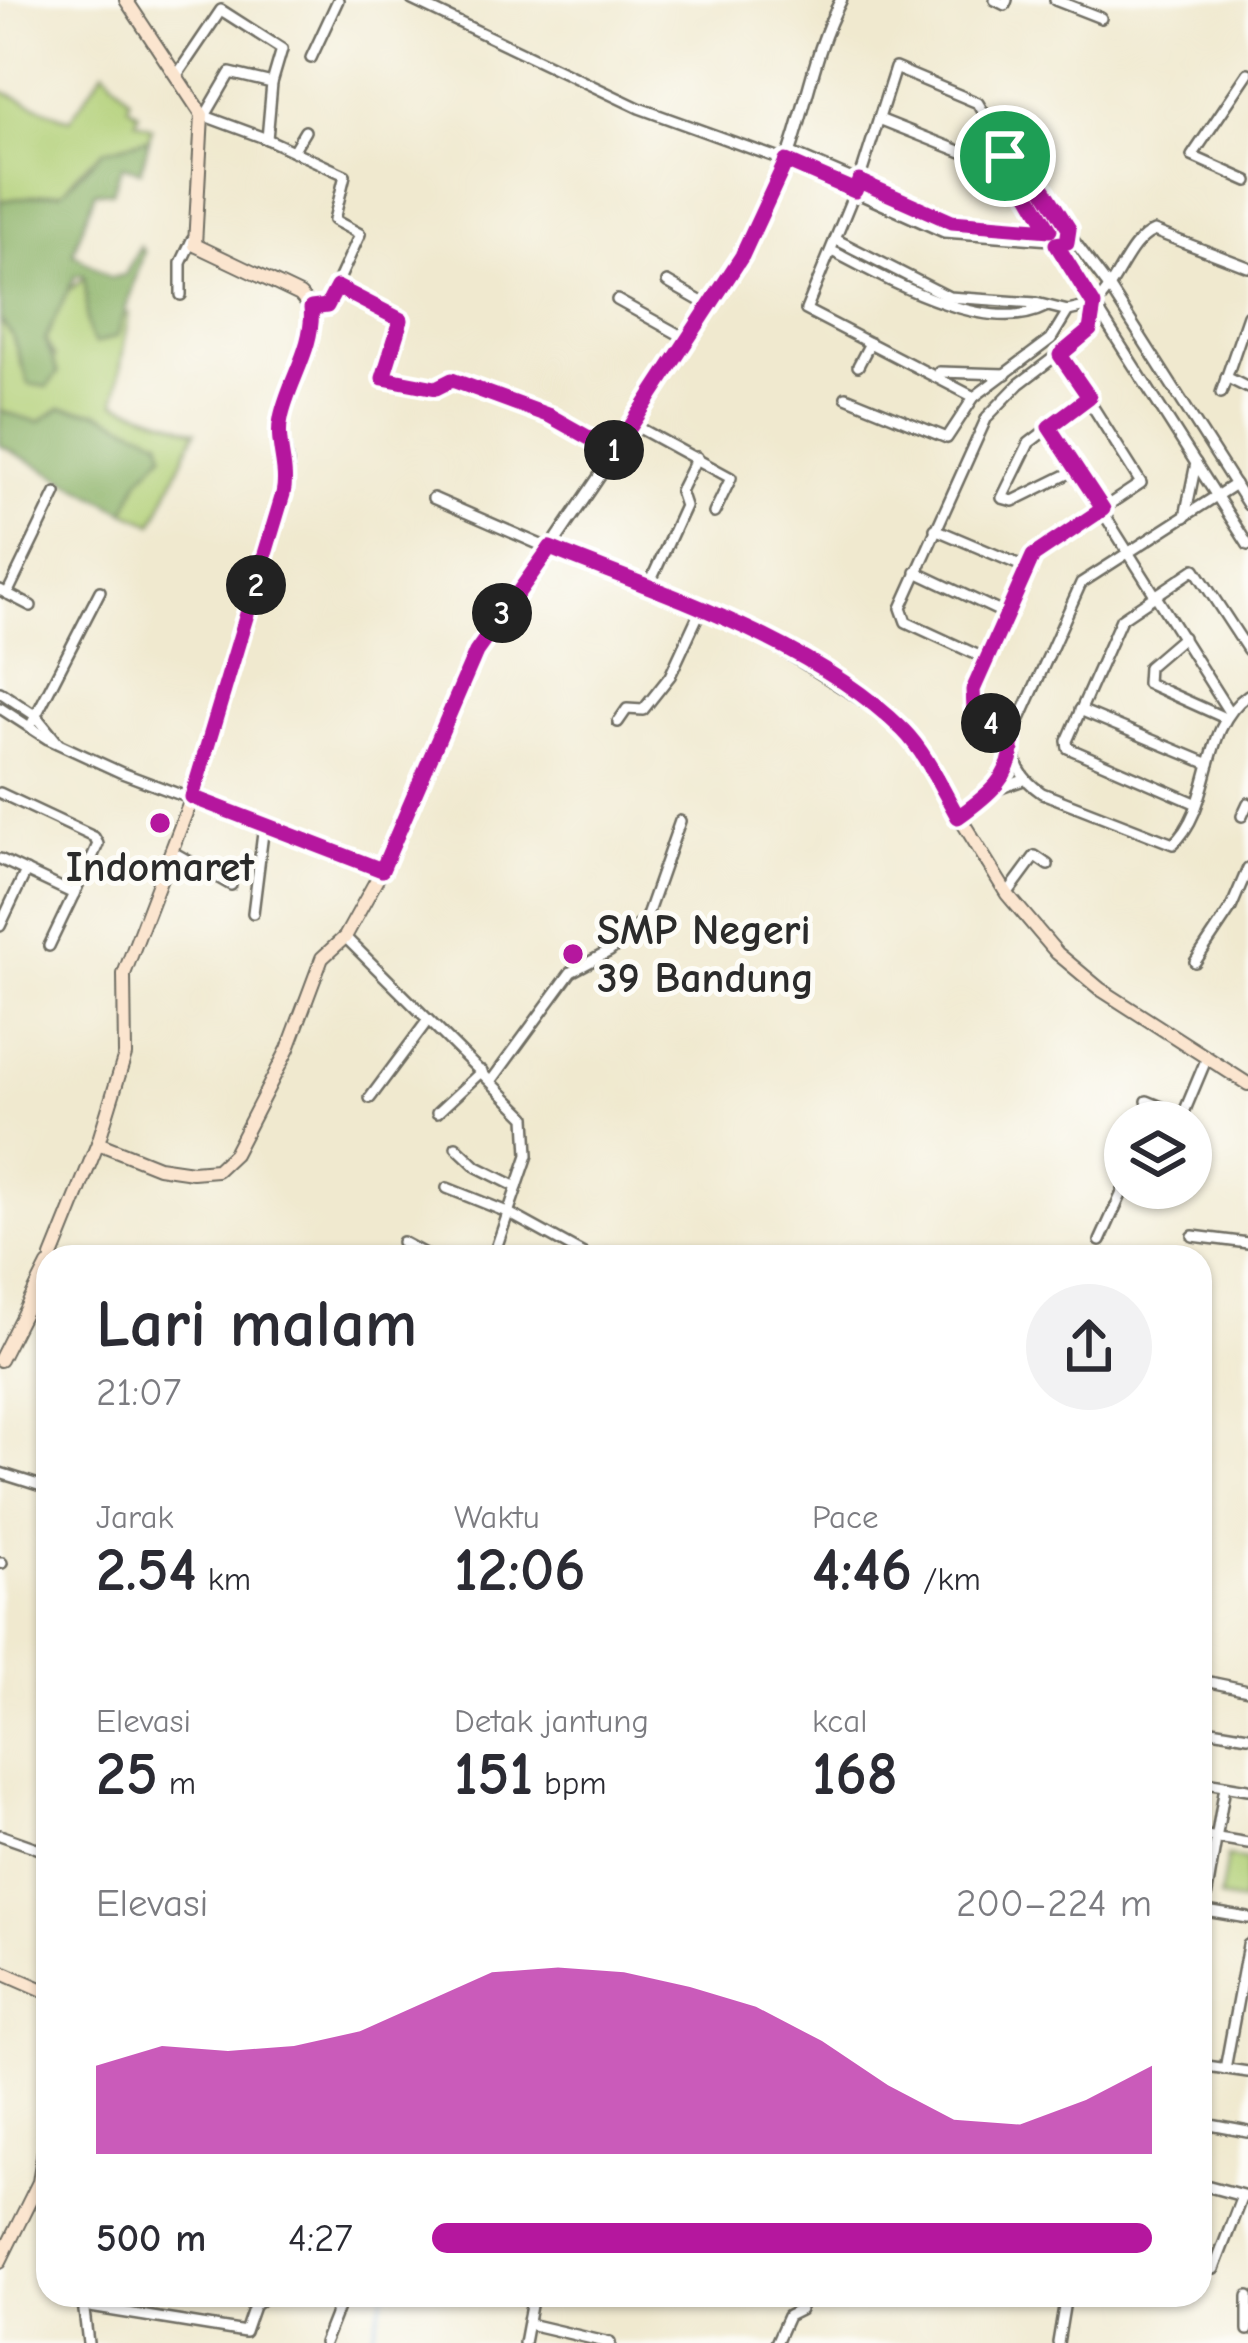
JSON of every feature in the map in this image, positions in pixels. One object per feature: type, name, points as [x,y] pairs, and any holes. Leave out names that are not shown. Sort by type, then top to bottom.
[{"type":"main road","points":[[57,1245],[98,1143],[128,1042],[124,974],[192,797],[283,494],[286,464],[279,425],[311,330],[311,308],[297,293],[206,254],[192,240],[204,116],[127,0]]},
{"type":"main road","points":[[98,1143],[177,1171],[206,1173],[227,1163],[288,1048],[322,958],[345,937],[382,870],[476,652],[550,548],[758,633],[903,730],[1007,894],[1083,976],[1248,1084]]},
{"type":"main road","points":[[0,1360],[5,1339],[36,1285]]},
{"type":"main road","points":[[0,1971],[36,1987]]},
{"type":"main road","points":[[0,2261],[36,2199]]},
{"type":"street","points":[[310,58],[338,0]]},
{"type":"street","points":[[412,0],[639,108],[787,156],[952,234],[1070,237],[1111,290],[1248,505]]},
{"type":"street","points":[[433,498],[550,548],[742,256],[787,156],[805,87],[841,0]]},
{"type":"street","points":[[995,0],[1005,5],[1007,0]]},
{"type":"street","points":[[1055,0],[1101,18]]},
{"type":"street","points":[[179,72],[221,10],[282,49],[272,83],[267,139]]},
{"type":"street","points":[[974,397],[933,371],[806,310],[857,186],[892,72],[901,67],[977,104],[1094,305],[1248,545]]},
{"type":"street","points":[[272,83],[230,73],[204,116],[267,139],[346,179],[334,220],[360,234],[327,306],[311,308]]},
{"type":"street","points":[[1248,73],[1193,152],[1195,160],[1248,182]]},
{"type":"street","points":[[879,119],[959,152],[1021,153]]},
{"type":"street","points":[[293,151],[305,131]]},
{"type":"street","points":[[1000,145],[1021,153],[1054,233]]},
{"type":"street","points":[[832,251],[958,304],[1068,311],[1094,305],[1111,290],[1140,238],[1154,231],[1248,267]]},
{"type":"street","points":[[182,295],[182,263],[192,240]]},
{"type":"street","points":[[837,240],[864,262]]},
{"type":"street","points":[[667,282],[709,306]]},
{"type":"street","points":[[337,287],[401,320],[383,378],[436,388],[452,380],[550,416],[614,452]]},
{"type":"street","points":[[617,299],[686,340]]},
{"type":"street","points":[[986,659],[901,618],[916,572],[987,417],[1019,384],[1090,330],[1094,305]]},
{"type":"street","points":[[846,398],[943,439],[955,432],[974,397],[1051,340],[1068,311]]},
{"type":"street","points":[[1221,393],[1248,315]]},
{"type":"street","points":[[859,366],[870,344]]},
{"type":"street","points":[[1012,737],[971,704],[1027,568],[1036,552],[1137,490],[1141,480],[1060,355]]},
{"type":"street","points":[[933,371],[1006,374]]},
{"type":"street","points":[[1226,377],[1248,388]]},
{"type":"street","points":[[1076,470],[1004,502],[1019,457],[1089,397]]},
{"type":"street","points":[[632,424],[731,478],[714,513]]},
{"type":"street","points":[[1049,427],[1184,637],[1227,716]]},
{"type":"street","points":[[648,587],[686,506],[680,491],[697,457]]},
{"type":"street","points":[[1186,517],[1196,464]]},
{"type":"street","points":[[1235,484],[1082,583],[1012,737],[1013,758],[1024,780],[1057,800],[1173,844],[1195,803],[1227,716],[1248,695]]},
{"type":"street","points":[[31,606],[4,592],[56,493]]},
{"type":"street","points":[[935,529],[1027,568]]},
{"type":"street","points":[[1195,803],[1067,748],[1080,710],[1119,621],[1195,569],[1202,572],[1248,650]]},
{"type":"street","points":[[916,572],[1005,614]]},
{"type":"street","points":[[34,721],[100,591]]},
{"type":"street","points":[[618,722],[627,709],[644,710],[664,686],[701,609]]},
{"type":"street","points":[[1184,637],[1148,667],[1147,683],[1227,716]]},
{"type":"street","points":[[0,692],[58,743],[122,773],[382,870]]},
{"type":"street","points":[[0,708],[34,721]]},
{"type":"street","points":[[1080,710],[1209,764]]},
{"type":"street","points":[[992,791],[1013,758]]},
{"type":"street","points":[[958,817],[992,791],[1024,780]]},
{"type":"street","points":[[0,793],[94,837],[98,844],[91,860]]},
{"type":"street","points":[[1242,817],[1248,802]]},
{"type":"street","points":[[492,1080],[571,972],[610,951],[646,919],[680,821]]},
{"type":"street","points":[[253,913],[264,825]]},
{"type":"street","points":[[171,850],[231,885]]},
{"type":"street","points":[[1007,894],[1034,857],[1048,866]]},
{"type":"street","points":[[0,859],[74,894]]},
{"type":"street","points":[[1195,962],[1231,908],[1248,868]]},
{"type":"street","points":[[0,926],[26,871]]},
{"type":"street","points":[[49,946],[81,879]]},
{"type":"street","points":[[345,937],[520,1108],[530,1128],[497,1245]]},
{"type":"street","points":[[370,1098],[428,1020]]},
{"type":"street","points":[[1189,1101],[1206,1060]]},
{"type":"street","points":[[437,1113],[482,1071]]},
{"type":"street","points":[[456,1147],[476,1167],[517,1186]]},
{"type":"street","points":[[448,1188],[507,1212],[567,1245]]},
{"type":"street","points":[[1100,1241],[1115,1209]]},
{"type":"street","points":[[1193,1236],[1248,1244]]},
{"type":"street","points":[[402,1242],[408,1245]]},
{"type":"street","points":[[0,1473],[36,1484]]},
{"type":"street","points":[[1212,1682],[1248,1690]]},
{"type":"street","points":[[1212,1730],[1248,1736]]},
{"type":"street","points":[[1212,1783],[1248,1789]]},
{"type":"street","points":[[1212,1859],[1225,1786]]},
{"type":"street","points":[[0,1835],[36,1848]]},
{"type":"street","points":[[1212,1837],[1248,1843]]},
{"type":"street","points":[[1212,1912],[1248,1918]]},
{"type":"street","points":[[1225,2069],[1248,1945]]},
{"type":"street","points":[[1212,2067],[1248,2072]]},
{"type":"street","points":[[1212,2125],[1248,2132]]},
{"type":"street","points":[[1212,2187],[1245,2196],[1214,2269]]},
{"type":"street","points":[[1248,2296],[1248,2330]]},
{"type":"street","points":[[84,2307],[88,2343]]},
{"type":"street","points":[[114,2307],[244,2332],[254,2307]]},
{"type":"street","points":[[324,2343],[338,2307]]},
{"type":"street","points":[[524,2343],[531,2307]]},
{"type":"street","points":[[1058,2343],[1064,2307]]},
{"type":"street","points":[[776,2343],[788,2316],[800,2310]]},
{"type":"street","points":[[529,2324],[610,2343]]},
{"type":"green space","points":[[104,70],[130,99],[128,106],[139,113],[136,121],[152,128],[149,139],[100,155],[65,191],[0,201],[0,90],[70,120]]},
{"type":"green space","points":[[149,139],[141,171],[122,166],[112,192],[95,192],[73,253],[110,278],[125,275],[140,246],[144,252],[117,336],[95,344],[88,327],[83,275],[75,276],[45,340],[58,373],[47,387],[29,384],[12,335],[0,320],[0,201],[62,192],[104,150]]},
{"type":"green space","points":[[85,277],[88,320],[129,313],[115,403],[196,431],[153,524],[125,512],[140,478],[164,453],[153,443],[116,422],[75,411],[60,408],[39,422],[0,411],[0,320],[12,335],[21,365],[55,357],[45,340],[66,293]]},
{"type":"green space","points":[[60,408],[96,412],[160,439],[164,453],[140,478],[125,512],[0,445],[0,411],[39,422]]},
{"type":"green space","points":[[1227,1857],[1248,1860],[1242,1902],[1220,1898]]},
{"type":"waterway","points":[[370,2343],[380,2307]]},
{"type":"place","name":"Indomaret","points":[[160,823]]},
{"type":"place","name":"SMP Negeri 39 Bandung","points":[[573,954]]},
{"type":"route","points":[[1000,145],[1021,153],[1069,229],[1067,242],[1056,244],[1094,305],[1090,330],[1060,355],[1089,397],[1049,427],[1103,509],[1033,556],[973,690],[974,709],[1012,737],[1013,758],[992,791],[958,817],[910,737],[881,711],[753,630],[550,548],[476,652],[382,870],[192,797],[283,494],[286,464],[279,425],[311,330],[311,308],[327,306],[337,287],[401,320],[383,378],[410,387],[436,388],[452,380],[550,416],[614,452],[742,256],[786,161],[855,191],[859,181],[952,222],[1050,230],[1005,156],[1000,145]]}]
